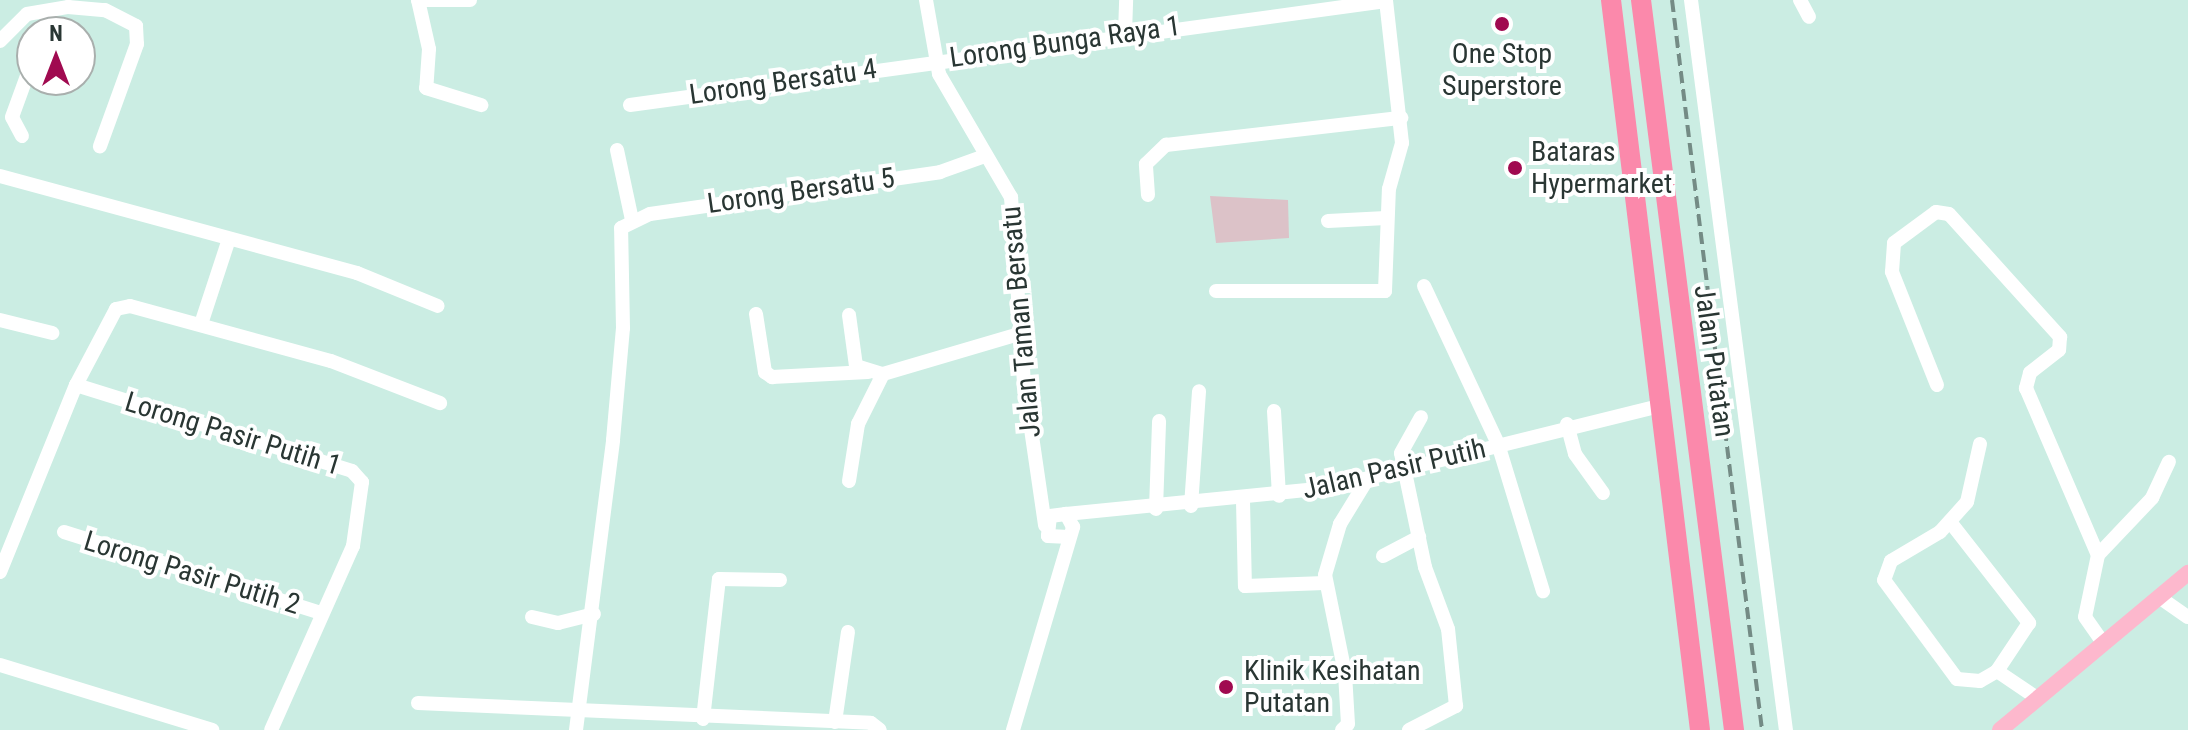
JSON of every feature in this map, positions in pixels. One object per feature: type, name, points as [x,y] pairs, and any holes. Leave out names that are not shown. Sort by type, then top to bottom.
[{"type":"highway","name":"Jalan Putatan","points":[[1611,0],[1663,405],[1700,730]]},
{"type":"highway","name":"Jalan Putatan","points":[[1641,0],[1734,730]]},
{"type":"highway","points":[[1663,405],[1687,375]]},
{"type":"highway","points":[[1677,532],[1710,528]]},
{"type":"main road","points":[[2000,730],[2188,573]]},
{"type":"street","points":[[470,0],[418,0],[429,49],[426,88],[481,105]]},
{"type":"street","name":"Jalan Taman Bersatu","points":[[926,0],[935,59],[982,157],[1004,176],[1011,197],[1019,334],[1035,475],[1047,531],[1049,590]]},
{"type":"street","points":[[1125,33],[1126,0]]},
{"type":"street","points":[[1691,0],[1786,730]]},
{"type":"street","points":[[1800,0],[1809,17]]},
{"type":"street","points":[[1216,291],[1385,291],[1386,218],[1401,118],[1386,1]]},
{"type":"street","name":"Lorong Bunga Raya 1","points":[[935,59],[1386,1]]},
{"type":"street","points":[[49,16],[51,10]]},
{"type":"street","points":[[0,41],[27,14],[51,10],[105,10],[136,26],[137,44],[100,146]]},
{"type":"street","name":"Lorong Bersatu 4","points":[[630,105],[935,59]]},
{"type":"street","points":[[20,96],[12,117],[22,136]]},
{"type":"street","points":[[1148,195],[1146,164],[1166,145],[1401,118]]},
{"type":"street","points":[[576,730],[594,614],[623,328],[626,224],[617,150]]},
{"type":"street","name":"Lorong Bersatu 5","points":[[626,224],[940,172],[982,157]]},
{"type":"street","points":[[0,176],[357,273],[438,306]]},
{"type":"street","points":[[1937,385],[1892,272],[1894,243],[1936,212],[1949,214],[2054,324],[2059,350],[2030,373],[2026,388],[2098,555]]},
{"type":"street","points":[[1328,221],[1386,218]]},
{"type":"street","points":[[201,324],[229,239]]},
{"type":"street","points":[[1424,286],[1498,444],[1543,591]]},
{"type":"street","points":[[0,572],[76,385],[116,309],[201,324],[331,361],[440,403]]},
{"type":"street","points":[[756,314],[765,372],[772,377],[876,373],[1019,334]]},
{"type":"street","points":[[849,315],[856,366],[876,373]]},
{"type":"street","points":[[0,320],[52,333]]},
{"type":"street","points":[[849,481],[858,424],[876,373]]},
{"type":"street","name":"Lorong Pasir Putih 1","points":[[76,385],[358,476],[353,546],[271,730]]},
{"type":"street","points":[[1191,506],[1199,391]]},
{"type":"street","name":"Jalan Pasir Putih","points":[[1063,513],[1191,506],[1328,488],[1405,471],[1567,424],[1663,405]]},
{"type":"street","points":[[1274,411],[1279,496]]},
{"type":"street","points":[[1409,730],[1456,706],[1448,629],[1419,537],[1405,471],[1403,442],[1421,417]]},
{"type":"street","points":[[1156,509],[1159,421]]},
{"type":"street","points":[[1567,424],[1575,454],[1603,493]]},
{"type":"street","points":[[1951,523],[2029,623],[1997,671],[1980,681],[1957,679],[1884,580],[1891,561],[1951,523],[1976,483],[1980,444]]},
{"type":"street","points":[[2104,644],[2085,617],[2098,555],[2152,498],[2169,462]]},
{"type":"street","name":"Jalan Taman Bersatu","points":[[1035,475],[1063,513],[1070,534]]},
{"type":"street","points":[[1342,730],[1348,724],[1345,673],[1325,583],[1345,514],[1367,480]]},
{"type":"street","points":[[1328,488],[1345,514]]},
{"type":"street","points":[[1243,501],[1245,586],[1325,583]]},
{"type":"street","name":"Jalan Pasir Putih","points":[[1070,534],[1121,512]]},
{"type":"street","points":[[1047,531],[1063,513]]},
{"type":"street","points":[[1013,730],[1049,590],[1070,534],[1047,531]]},
{"type":"street","name":"Lorong Pasir Putih 2","points":[[64,532],[321,613]]},
{"type":"street","points":[[1383,556],[1419,537]]},
{"type":"street","points":[[703,719],[719,579],[780,580]]},
{"type":"street","points":[[2159,597],[2188,617]]},
{"type":"street","points":[[532,617],[558,623],[594,614]]},
{"type":"street","points":[[835,722],[848,632]]},
{"type":"street","points":[[0,665],[212,730]]},
{"type":"street","points":[[1997,671],[2037,698]]},
{"type":"street","points":[[418,703],[703,719],[835,722],[880,730]]},
{"type":"shaded area","points":[[1210,196],[1288,200],[1289,238],[1216,243]]},
{"type":"railway","points":[[1672,0],[1762,730]]},
{"type":"place","name":"One Stop Superstore","points":[[1502,24]]},
{"type":"place","name":"Bataras Hypermarket","points":[[1515,168]]},
{"type":"place","name":"Klinik Kesihatan Putatan","points":[[1226,687]]}]
